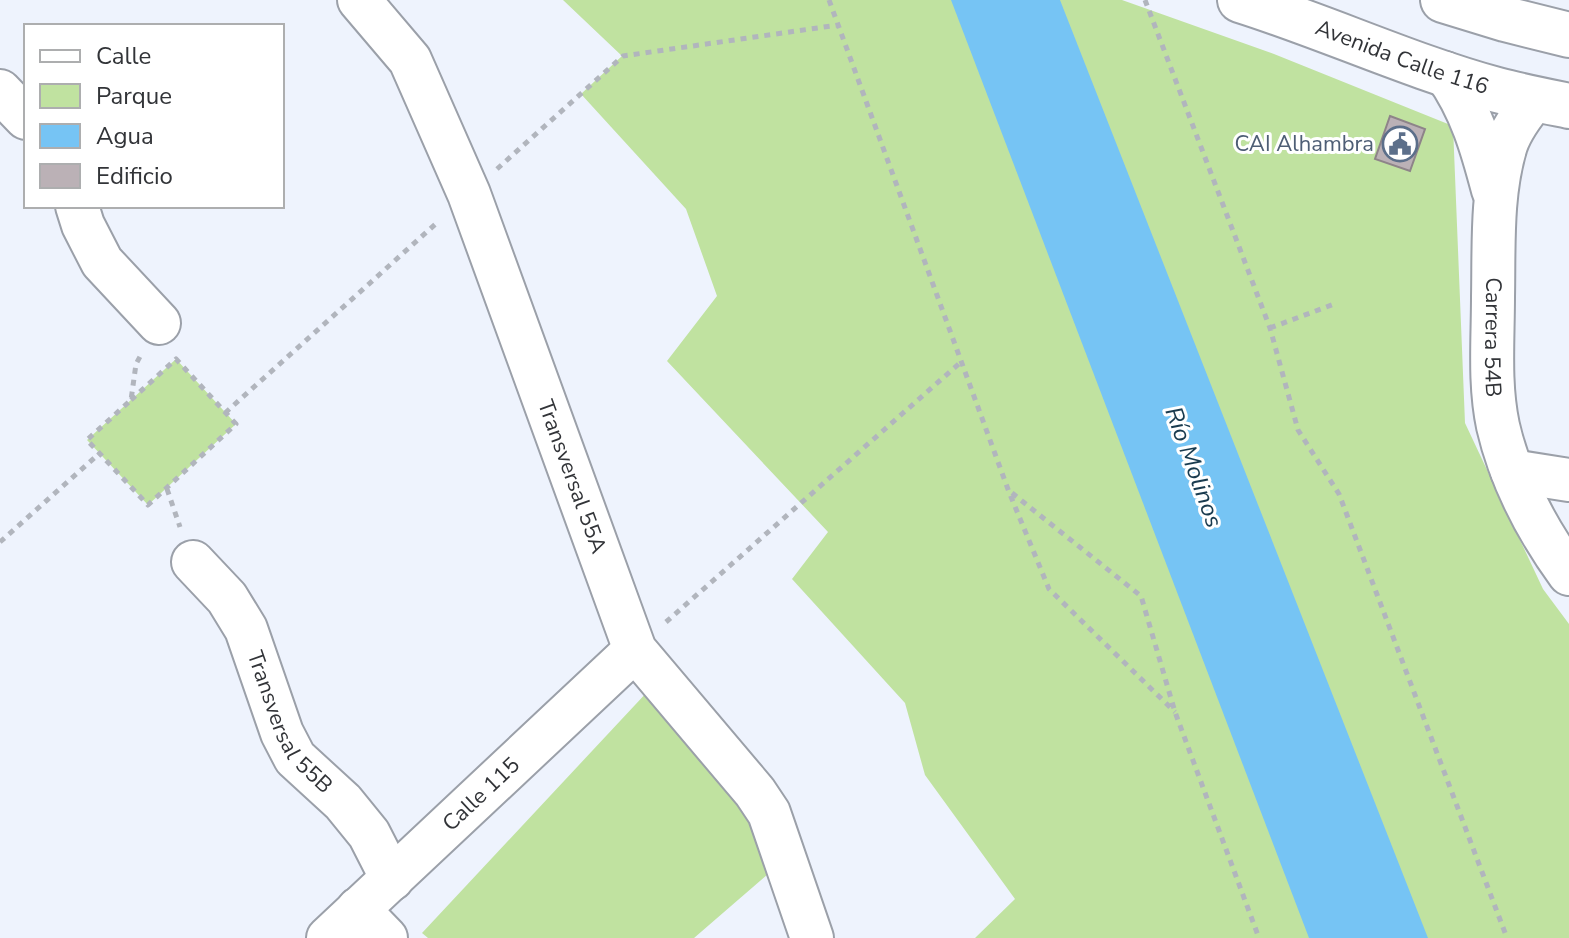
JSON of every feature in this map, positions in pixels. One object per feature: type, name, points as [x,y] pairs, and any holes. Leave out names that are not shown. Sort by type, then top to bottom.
[{"type":"main road","name":"Avenida Calle 116","points":[[1240,0],[1445,73],[1552,102]]},
{"type":"main road","points":[[1443,0],[1507,9],[1569,35]]},
{"type":"street","name":"Transversal 55A","points":[[359,0],[410,60],[469,194],[635,650],[755,792],[769,813],[812,938]]},
{"type":"street","name":"Carrera 54B","points":[[1445,73],[1470,115],[1495,199]]},
{"type":"street","points":[[0,91],[24,116]]},
{"type":"street","name":"Carrera 54B","points":[[1552,102],[1523,113],[1507,142],[1495,199],[1492,385],[1498,426],[1512,471],[1549,546],[1569,574]]},
{"type":"street","points":[[78,208],[102,262],[159,323]]},
{"type":"street","points":[[1512,471],[1569,480]]},
{"type":"street","name":"Transversal 55B","points":[[193,562],[227,598],[246,629],[282,733],[295,758],[361,823],[392,879]]},
{"type":"street","name":"Calle 115","points":[[328,938],[372,924],[392,879],[635,650]]},
{"type":"path","points":[[829,0],[1009,492],[1049,589],[1175,712]]},
{"type":"path","points":[[1145,0],[1270,328],[1298,430],[1339,494],[1507,938]]},
{"type":"path","points":[[225,413],[623,56],[838,25]]},
{"type":"path","points":[[1270,328],[1337,303]]},
{"type":"path","points":[[176,359],[236,424],[148,505],[100,453],[87,440],[176,359]]},
{"type":"path","points":[[635,650],[962,361]]},
{"type":"path","points":[[0,542],[100,453]]},
{"type":"path","points":[[1009,492],[1141,596],[1175,712],[1259,938]]},
{"type":"green space","points":[[563,0],[1122,0],[1274,54],[1453,126],[1465,423],[1543,589],[1569,624],[1569,938],[975,938],[1015,899],[925,775],[905,703],[792,579],[828,532],[667,361],[717,296],[686,209],[581,94],[622,56]]},
{"type":"green space","points":[[176,359],[236,424],[148,505],[87,440]]},
{"type":"green space","points":[[649,690],[746,810],[768,874],[694,938],[428,938],[422,933]]},
{"type":"water","name":"Río Molinos","points":[[951,0],[1060,0],[1428,938],[1309,938]]},
{"type":"building","name":"CAI Alhambra","points":[[1390,116],[1425,129],[1410,171],[1375,159]]},
{"type":"place","name":"CAI Alhambra","points":[[1400,144]]}]
